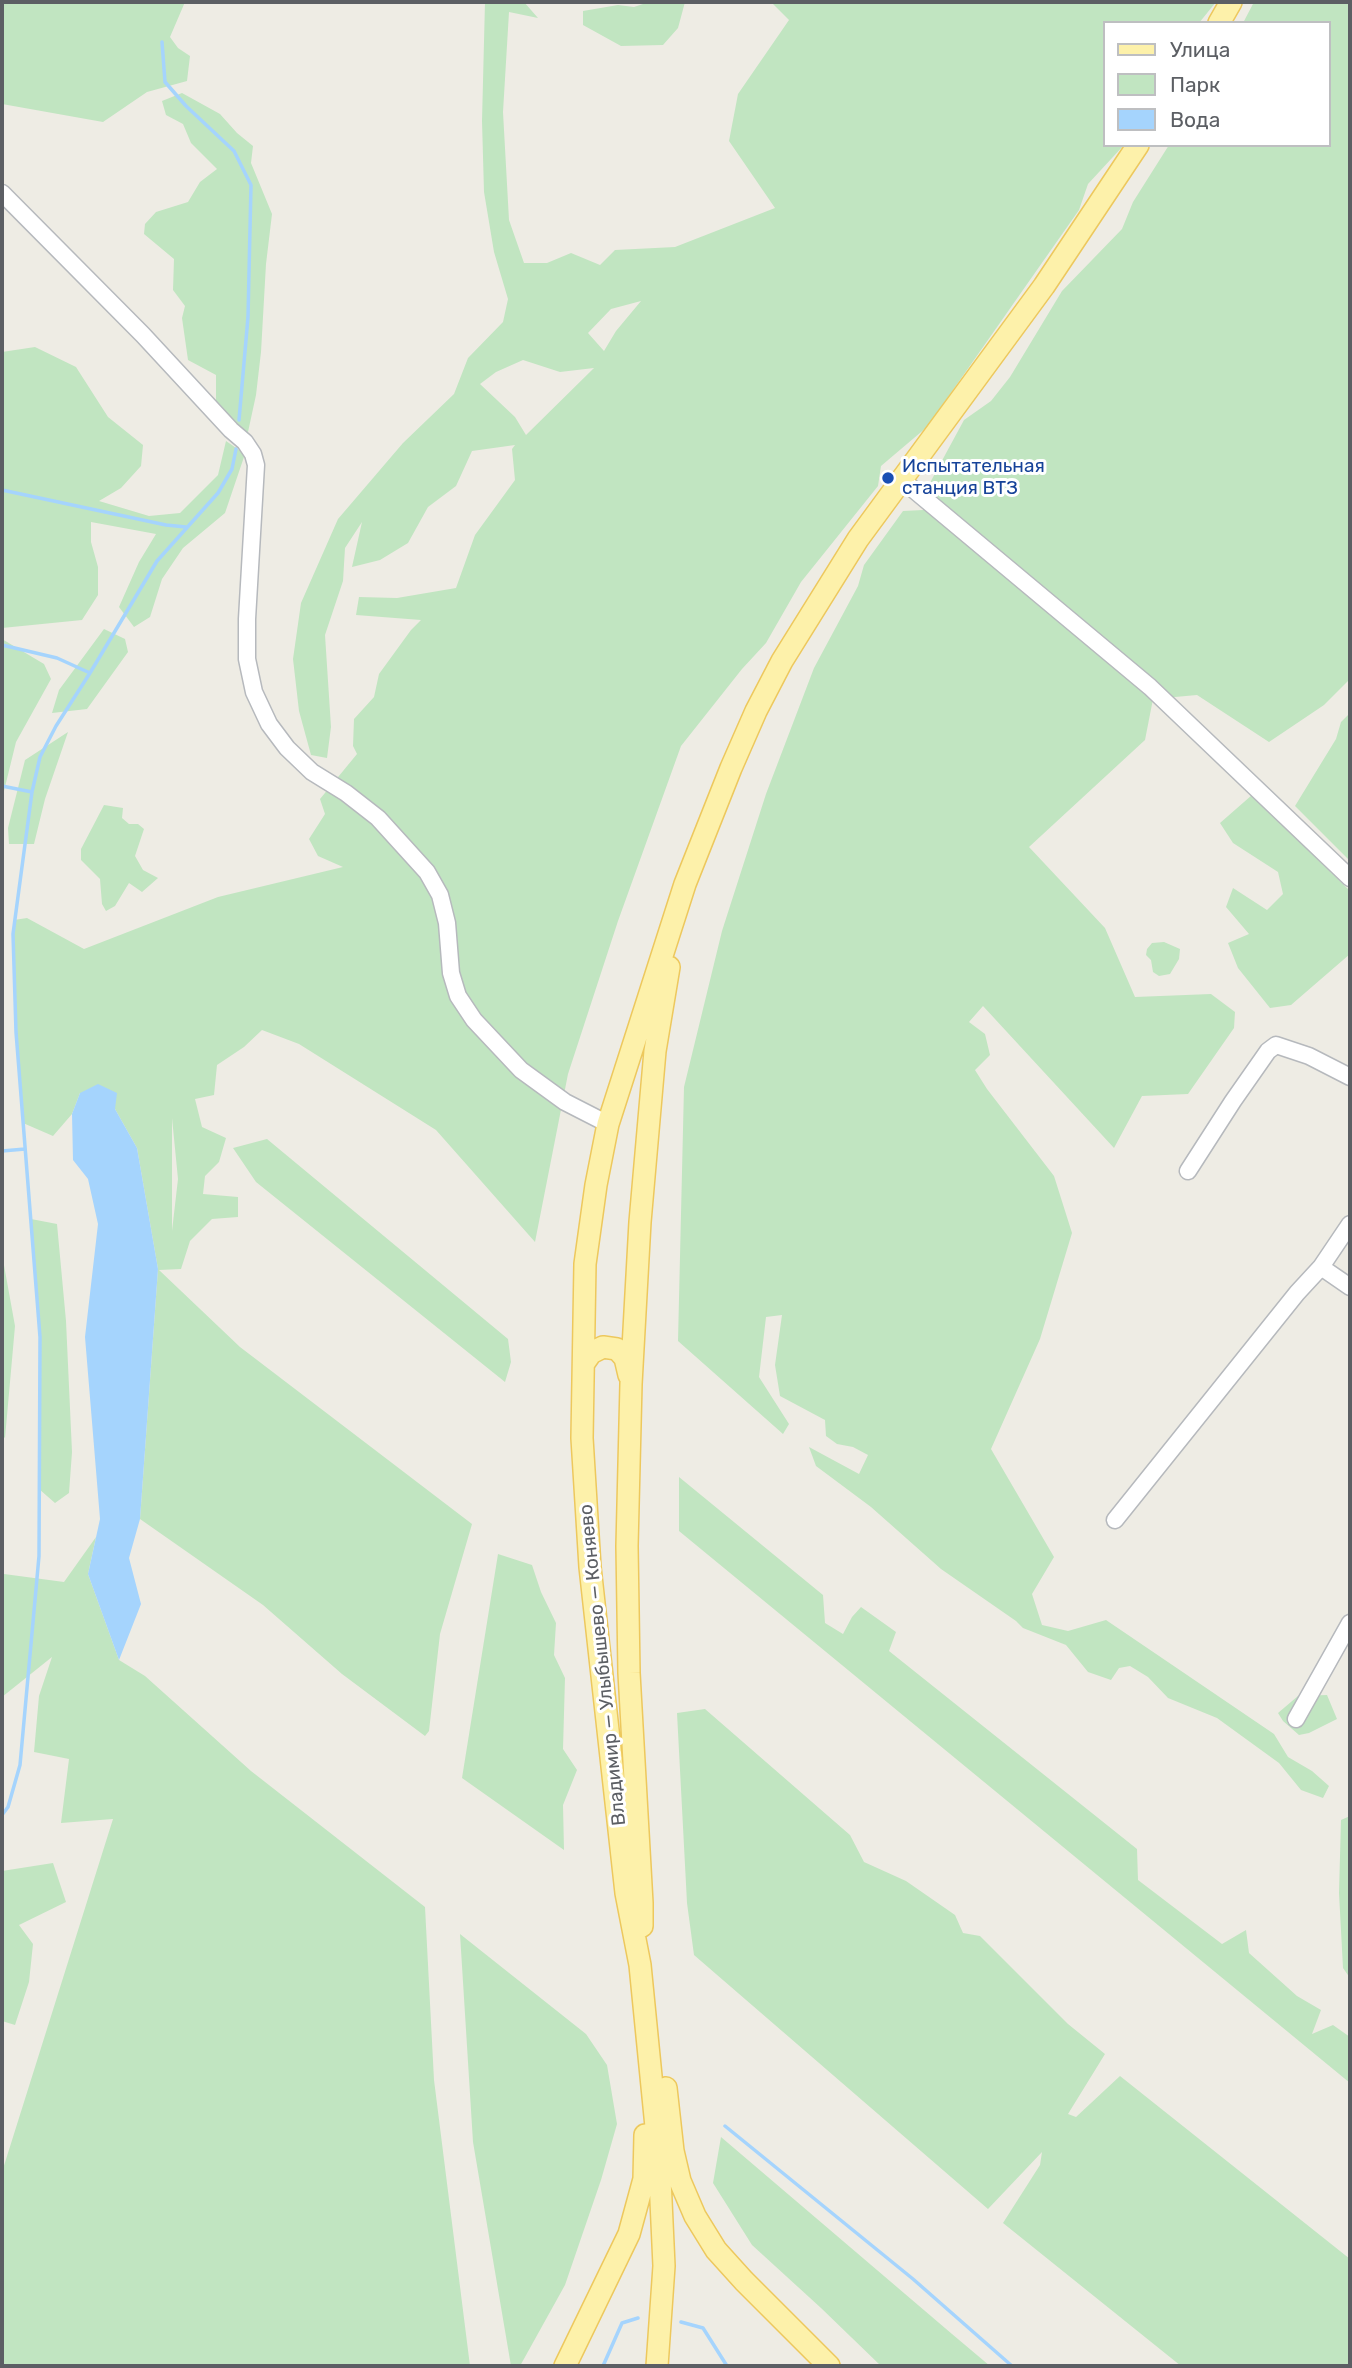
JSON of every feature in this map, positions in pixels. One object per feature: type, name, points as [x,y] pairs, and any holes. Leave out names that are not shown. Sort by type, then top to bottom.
[{"type":"main road","points":[[1220,21],[1231,2]]},
{"type":"main road","name":"Владимир — Улыбышево — Коняево","points":[[657,2366],[664,2266],[659,2157],[640,1965],[626,1893],[590,1567],[582,1438],[585,1264],[608,1124],[685,884],[751,722],[782,661],[858,539],[1044,286],[1137,147]]},
{"type":"main road","name":"Владимир — Улыбышево — Коняево","points":[[640,1965],[642,1903],[629,1672],[627,1546],[631,1384],[640,1222],[655,1051],[671,954],[709,827]]},
{"type":"main road","name":"Владимир — Улыбышево — Коняево","points":[[584,1363],[591,1353],[603,1347],[617,1349],[625,1359],[631,1384]]},
{"type":"main road","points":[[565,2366],[629,2234],[644,2179],[646,2129],[642,2079],[645,2021]]},
{"type":"main road","points":[[645,2021],[662,2047],[673,2151],[680,2181],[695,2216],[716,2250],[829,2366]]},
{"type":"street","points":[[2,193],[143,335],[245,442],[253,454],[256,465],[247,659],[254,692],[269,724],[287,748],[312,772],[346,793],[377,818],[427,872],[443,905],[451,973],[458,996],[474,1020],[521,1070],[565,1102],[608,1124]]},
{"type":"street","points":[[901,479],[1150,687],[1350,878]]},
{"type":"street","points":[[1188,1171],[1233,1101],[1268,1051],[1276,1045],[1309,1056],[1350,1077]]},
{"type":"street","points":[[1115,1520],[1321,1266],[1350,1224]]},
{"type":"street","points":[[1321,1266],[1350,1287]]},
{"type":"street","points":[[1296,1719],[1350,1623]]},
{"type":"green space","points":[[2,2],[185,2],[170,37],[178,48],[190,56],[187,81],[147,92],[103,122],[2,104]]},
{"type":"green space","points":[[485,2],[524,2],[538,18],[509,12],[503,112],[509,220],[524,263],[547,263],[571,253],[600,265],[615,250],[675,247],[775,208],[729,141],[738,94],[789,20],[771,2],[1216,2],[1201,21],[1104,21],[1104,147],[1122,147],[1088,184],[1079,210],[927,427],[881,466],[878,486],[801,582],[766,643],[681,746],[618,921],[568,1074],[535,1242],[436,1130],[299,1044],[262,1030],[244,1047],[217,1065],[214,1095],[195,1099],[202,1127],[226,1138],[219,1162],[205,1176],[203,1194],[238,1197],[238,1217],[212,1219],[190,1241],[181,1269],[159,1270],[240,1347],[472,1524],[440,1634],[429,1731],[425,1736],[342,1674],[263,1605],[140,1519],[158,1269],[137,1148],[115,1109],[80,1093],[72,1114],[53,1136],[23,1123],[13,934],[14,920],[27,918],[84,949],[218,897],[343,867],[318,856],[309,839],[325,814],[320,799],[357,754],[353,746],[354,719],[374,697],[379,674],[421,620],[356,615],[359,597],[397,598],[456,588],[475,535],[515,480],[512,449],[515,445],[472,451],[456,486],[428,507],[408,543],[380,560],[352,567],[362,522],[345,548],[343,581],[325,635],[331,727],[327,758],[311,755],[299,711],[293,659],[301,603],[338,519],[403,443],[454,394],[468,358],[503,322],[508,299],[494,252],[484,192],[482,121]],"holes":[[[641,301],[616,331],[604,351],[588,333],[611,309]],[[523,360],[560,372],[594,368],[526,435],[515,417],[480,384],[496,372]],[[172,1118],[178,1179],[172,1231]]]},
{"type":"green space","points":[[649,2],[685,2],[678,28],[663,45],[621,46],[583,25],[583,11],[618,5],[634,7]]},
{"type":"green space","points":[[1254,2],[1350,2],[1350,679],[1324,705],[1269,742],[1197,695],[1153,699],[1145,740],[1029,847],[1105,928],[1135,997],[1211,994],[1235,1012],[1234,1028],[1188,1094],[1142,1096],[1114,1148],[983,1006],[969,1022],[985,1034],[990,1055],[975,1070],[1054,1176],[1072,1233],[1040,1339],[991,1449],[1054,1557],[1032,1594],[1042,1625],[1068,1631],[1106,1620],[1274,1734],[1288,1757],[1312,1771],[1329,1786],[1323,1798],[1301,1790],[1279,1763],[1217,1718],[1168,1698],[1148,1677],[1130,1666],[1119,1668],[1111,1680],[1088,1672],[1066,1645],[1023,1628],[941,1569],[871,1507],[816,1466],[809,1447],[859,1474],[868,1455],[853,1447],[837,1444],[826,1436],[825,1420],[780,1396],[775,1365],[782,1315],[766,1317],[759,1377],[789,1424],[783,1434],[678,1341],[684,1087],[722,931],[766,794],[814,668],[858,586],[864,565],[903,511],[923,510],[925,492],[964,420],[991,401],[1010,377],[1062,291],[1122,229],[1133,202],[1168,147],[1331,147],[1331,21],[1244,21]]},
{"type":"green space","points":[[182,93],[220,114],[253,146],[251,163],[272,214],[261,352],[248,432],[241,431],[216,406],[216,375],[188,360],[182,318],[185,306],[173,290],[174,259],[144,234],[145,224],[156,212],[188,202],[200,182],[217,169],[191,143],[183,124],[166,115],[162,101]]},
{"type":"green space","points":[[35,347],[76,367],[108,417],[143,445],[141,466],[121,488],[99,501],[149,516],[180,513],[218,475],[226,441],[245,454],[225,513],[183,548],[162,579],[150,617],[134,627],[119,607],[139,562],[156,534],[91,522],[91,542],[98,567],[98,595],[82,620],[2,628],[2,352]]},
{"type":"green space","points":[[104,629],[125,639],[128,652],[87,709],[52,713],[59,690]]},
{"type":"green space","points":[[2,639],[44,664],[51,679],[16,742],[4,791],[2,791]]},
{"type":"green space","points":[[1350,713],[1350,861],[1295,806],[1336,739],[1341,722]]},
{"type":"green space","points":[[68,732],[45,799],[34,844],[9,844],[8,828],[25,760]]},
{"type":"green space","points":[[1252,795],[1350,891],[1350,954],[1291,1005],[1270,1008],[1238,968],[1228,943],[1249,934],[1226,907],[1233,888],[1267,910],[1283,894],[1278,872],[1233,843],[1220,823]]},
{"type":"green space","points":[[104,805],[123,808],[122,818],[129,824],[138,824],[144,829],[135,856],[143,870],[158,878],[142,892],[129,883],[115,906],[106,911],[102,904],[100,879],[81,860],[81,849]]},
{"type":"green space","points":[[1164,942],[1180,949],[1179,959],[1170,974],[1159,976],[1153,972],[1151,960],[1146,955],[1152,943]]},
{"type":"green space","points":[[267,1139],[508,1339],[511,1362],[505,1382],[256,1182],[233,1148]]},
{"type":"green space","points":[[31,1219],[57,1224],[66,1321],[72,1452],[69,1493],[55,1503],[39,1489],[40,1337]]},
{"type":"green space","points":[[2,1254],[15,1326],[5,1438],[2,1435]]},
{"type":"green space","points":[[679,1477],[823,1595],[825,1623],[843,1634],[861,1607],[896,1632],[889,1651],[1137,1849],[1138,1880],[1222,1944],[1246,1930],[1249,1953],[1297,1996],[1321,2010],[1312,2034],[1333,2025],[1350,2037],[1350,2083],[679,1531]]},
{"type":"green space","points":[[96,1537],[88,1574],[119,1660],[145,1676],[251,1771],[425,1907],[434,2080],[470,2366],[2,2366],[2,2172],[113,1819],[61,1823],[69,1759],[34,1752],[39,1696],[52,1657],[2,1697],[2,1568],[4,1574],[64,1582]]},
{"type":"green space","points":[[498,1554],[532,1565],[556,1623],[554,1655],[565,1678],[563,1749],[577,1770],[563,1805],[564,1850],[462,1778]]},
{"type":"green space","points":[[1327,1695],[1337,1719],[1309,1733],[1299,1735],[1278,1713],[1298,1696]]},
{"type":"green space","points":[[705,1709],[850,1835],[864,1862],[906,1881],[955,1915],[963,1933],[980,1936],[1068,2024],[1105,2054],[1068,2114],[1076,2117],[1120,2076],[1350,2259],[1350,2366],[1181,2366],[1003,2223],[1040,2165],[1042,2152],[988,2209],[694,1955],[687,1903],[677,1713]]},
{"type":"green space","points":[[1350,1816],[1350,1978],[1343,1968],[1339,1893],[1341,1820]]},
{"type":"green space","points":[[53,1863],[66,1902],[19,1925],[33,1944],[29,1982],[15,2025],[2,2021],[2,1871]]},
{"type":"green space","points":[[460,1934],[586,2034],[607,2065],[617,2124],[565,2285],[520,2366],[511,2366],[473,2142]]},
{"type":"green space","points":[[721,2137],[990,2366],[881,2366],[752,2245],[713,2183]]},
{"type":"water","points":[[98,1084],[117,1093],[115,1109],[137,1148],[158,1269],[140,1519],[129,1558],[141,1604],[119,1660],[88,1574],[100,1519],[85,1337],[98,1224],[88,1179],[73,1160],[72,1114],[80,1093]]},
{"type":"waterway","points":[[162,42],[165,82],[186,106],[234,151],[251,185],[248,317],[239,420]]},
{"type":"waterway","points":[[2,1815],[8,1807],[20,1765],[39,1556],[40,1337],[16,1032],[13,934],[32,792],[40,757],[56,726],[157,561],[218,493],[232,469],[236,449]]},
{"type":"waterway","points":[[2,490],[186,527]]},
{"type":"waterway","points":[[2,645],[57,658],[90,673]]},
{"type":"waterway","points":[[2,786],[32,792]]},
{"type":"waterway","points":[[2,1151],[25,1149]]},
{"type":"waterway","points":[[725,2126],[913,2279],[1012,2366]]},
{"type":"waterway","points":[[603,2366],[622,2323],[638,2318]]},
{"type":"waterway","points":[[681,2322],[703,2328],[727,2366]]},
{"type":"place","name":"Испытательная станция ВТЗ","points":[[888,478]]}]
